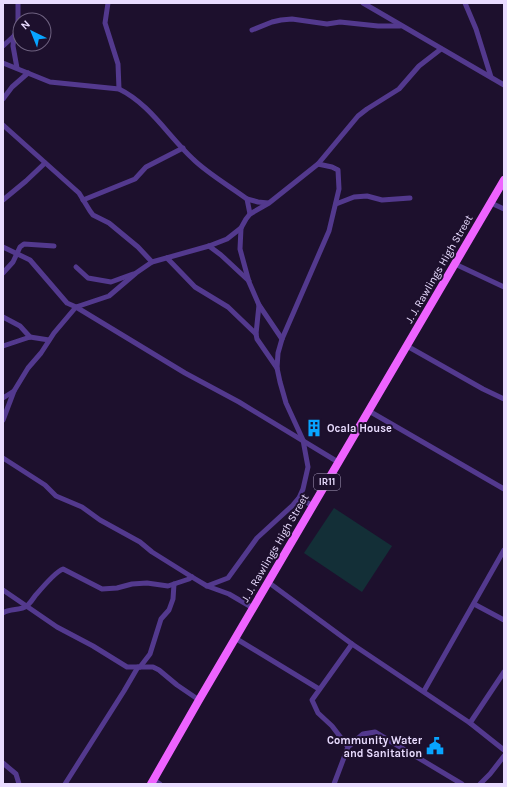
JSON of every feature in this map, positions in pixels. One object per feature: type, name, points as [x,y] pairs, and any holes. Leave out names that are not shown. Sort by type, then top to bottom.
[{"type":"main road","name":"J. J. Rawlings High Street","points":[[155,783],[199,700],[504,180]]},
{"type":"street","points":[[108,3],[104,23],[118,64],[119,89]]},
{"type":"street","points":[[363,3],[504,85]]},
{"type":"street","points":[[465,3],[476,29],[491,77]]},
{"type":"street","points":[[252,30],[272,22],[292,19],[327,24],[340,22],[378,26],[402,26]]},
{"type":"street","points":[[3,46],[12,38]]},
{"type":"street","points":[[76,267],[88,278],[111,282],[136,272],[152,262],[209,246],[227,238],[241,228],[250,214],[269,203],[318,164],[358,116],[399,89],[418,66],[441,49]]},
{"type":"street","points":[[14,52],[18,68]]},
{"type":"street","points":[[3,63],[50,82],[119,89],[126,92],[160,122],[193,160],[247,199],[269,203]]},
{"type":"street","points":[[3,99],[12,87],[28,73]]},
{"type":"street","points":[[3,125],[78,193],[94,215],[109,223],[138,247],[152,262]]},
{"type":"street","points":[[83,200],[135,179],[146,167],[183,148]]},
{"type":"street","points":[[3,200],[26,182],[45,163]]},
{"type":"street","points":[[207,586],[228,578],[257,538],[299,498],[303,488],[308,467],[303,440],[286,403],[277,368],[278,353],[282,339],[329,231],[336,204],[339,189],[338,170],[325,164],[318,164]]},
{"type":"street","points":[[336,204],[354,196],[367,196],[382,200],[410,198]]},
{"type":"street","points":[[247,199],[250,214]]},
{"type":"street","points":[[491,203],[504,209]]},
{"type":"street","points":[[241,228],[240,249],[249,282],[259,304],[282,339]]},
{"type":"street","points":[[3,274],[13,262],[20,247],[24,244],[54,246]]},
{"type":"street","points":[[209,246],[221,255],[249,282]]},
{"type":"street","points":[[3,247],[30,260],[66,303],[76,307],[185,372],[239,402],[338,462]]},
{"type":"street","points":[[167,258],[195,287],[228,308],[256,334],[260,344],[277,368]]},
{"type":"street","points":[[455,264],[504,287]]},
{"type":"street","points":[[3,420],[14,391],[28,368],[76,307],[108,296],[117,290],[136,272]]},
{"type":"street","points":[[111,282],[117,290]]},
{"type":"street","points":[[256,334],[259,304]]},
{"type":"street","points":[[3,317],[20,326],[30,337]]},
{"type":"street","points":[[3,346],[30,337],[49,340]]},
{"type":"street","points":[[407,346],[483,389],[504,399]]},
{"type":"street","points":[[3,398],[14,391]]},
{"type":"street","points":[[369,411],[504,489]]},
{"type":"street","points":[[3,458],[44,485],[56,496],[82,507],[100,520],[140,542],[152,552],[207,586],[229,594],[253,608]]},
{"type":"street","points":[[299,498],[313,506]]},
{"type":"street","points":[[424,691],[504,550]]},
{"type":"street","points":[[3,613],[27,606],[41,588],[58,571],[63,569],[102,589],[147,583],[168,586],[192,577]]},
{"type":"street","points":[[268,582],[352,644],[470,723],[504,750]]},
{"type":"street","points":[[65,784],[139,667],[150,654],[161,618],[169,610],[173,599],[174,584]]},
{"type":"street","points":[[3,590],[57,627],[93,646],[127,667],[153,667],[159,670],[199,700]]},
{"type":"street","points":[[474,604],[504,620]]},
{"type":"street","points":[[235,638],[319,689]]},
{"type":"street","points":[[348,747],[332,726],[318,713],[312,700],[352,644]]},
{"type":"street","points":[[470,723],[504,672]]},
{"type":"street","points":[[334,784],[348,747],[363,734],[375,732],[462,784]]},
{"type":"street","points":[[480,784],[504,756]]},
{"type":"street","points":[[3,763],[16,774],[20,784]]},
{"type":"shaded area","points":[[334,508],[392,546],[362,592],[304,553]]},
{"type":"place","name":"Ocala House","points":[[314,428]]},
{"type":"place","name":"Community Water and Sanitation","points":[[435,746]]}]
